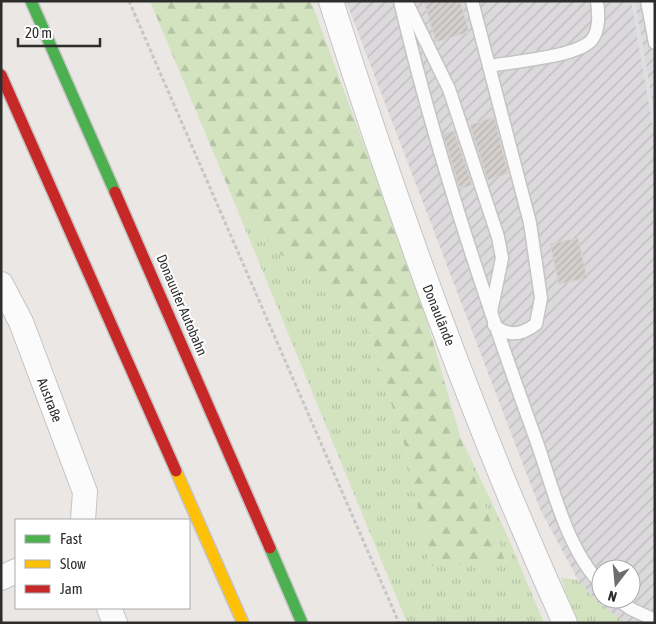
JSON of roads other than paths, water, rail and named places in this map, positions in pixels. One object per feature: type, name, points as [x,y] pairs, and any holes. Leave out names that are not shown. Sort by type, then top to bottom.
[{"type":"highway","name":"Donauufer Autobahn","points":[[32,4],[164,302],[302,623]]},
{"type":"highway","points":[[1,75],[243,623]]},
{"type":"street","name":"Donaulände","points":[[331,1],[422,273],[538,564],[565,623]]},
{"type":"street","name":"Austraße","points":[[1,284],[20,322],[84,492],[83,519]]},
{"type":"street","points":[[1,578],[15,571]]},
{"type":"street","points":[[109,609],[115,623]]},
{"type":"lane","points":[[400,1],[422,94],[492,320],[574,547],[591,570]]},
{"type":"lane","points":[[406,1],[449,89],[498,237],[502,258],[492,320],[501,331],[510,334],[528,330],[536,324],[541,298],[530,222],[472,1]]},
{"type":"lane","points":[[489,66],[548,56],[574,50],[588,44],[594,36],[598,24],[597,1]]},
{"type":"lane","points":[[647,1],[655,43]]},
{"type":"lane","points":[[631,609],[655,620]]},
{"type":"railway","points":[[633,1],[655,128]]}]
